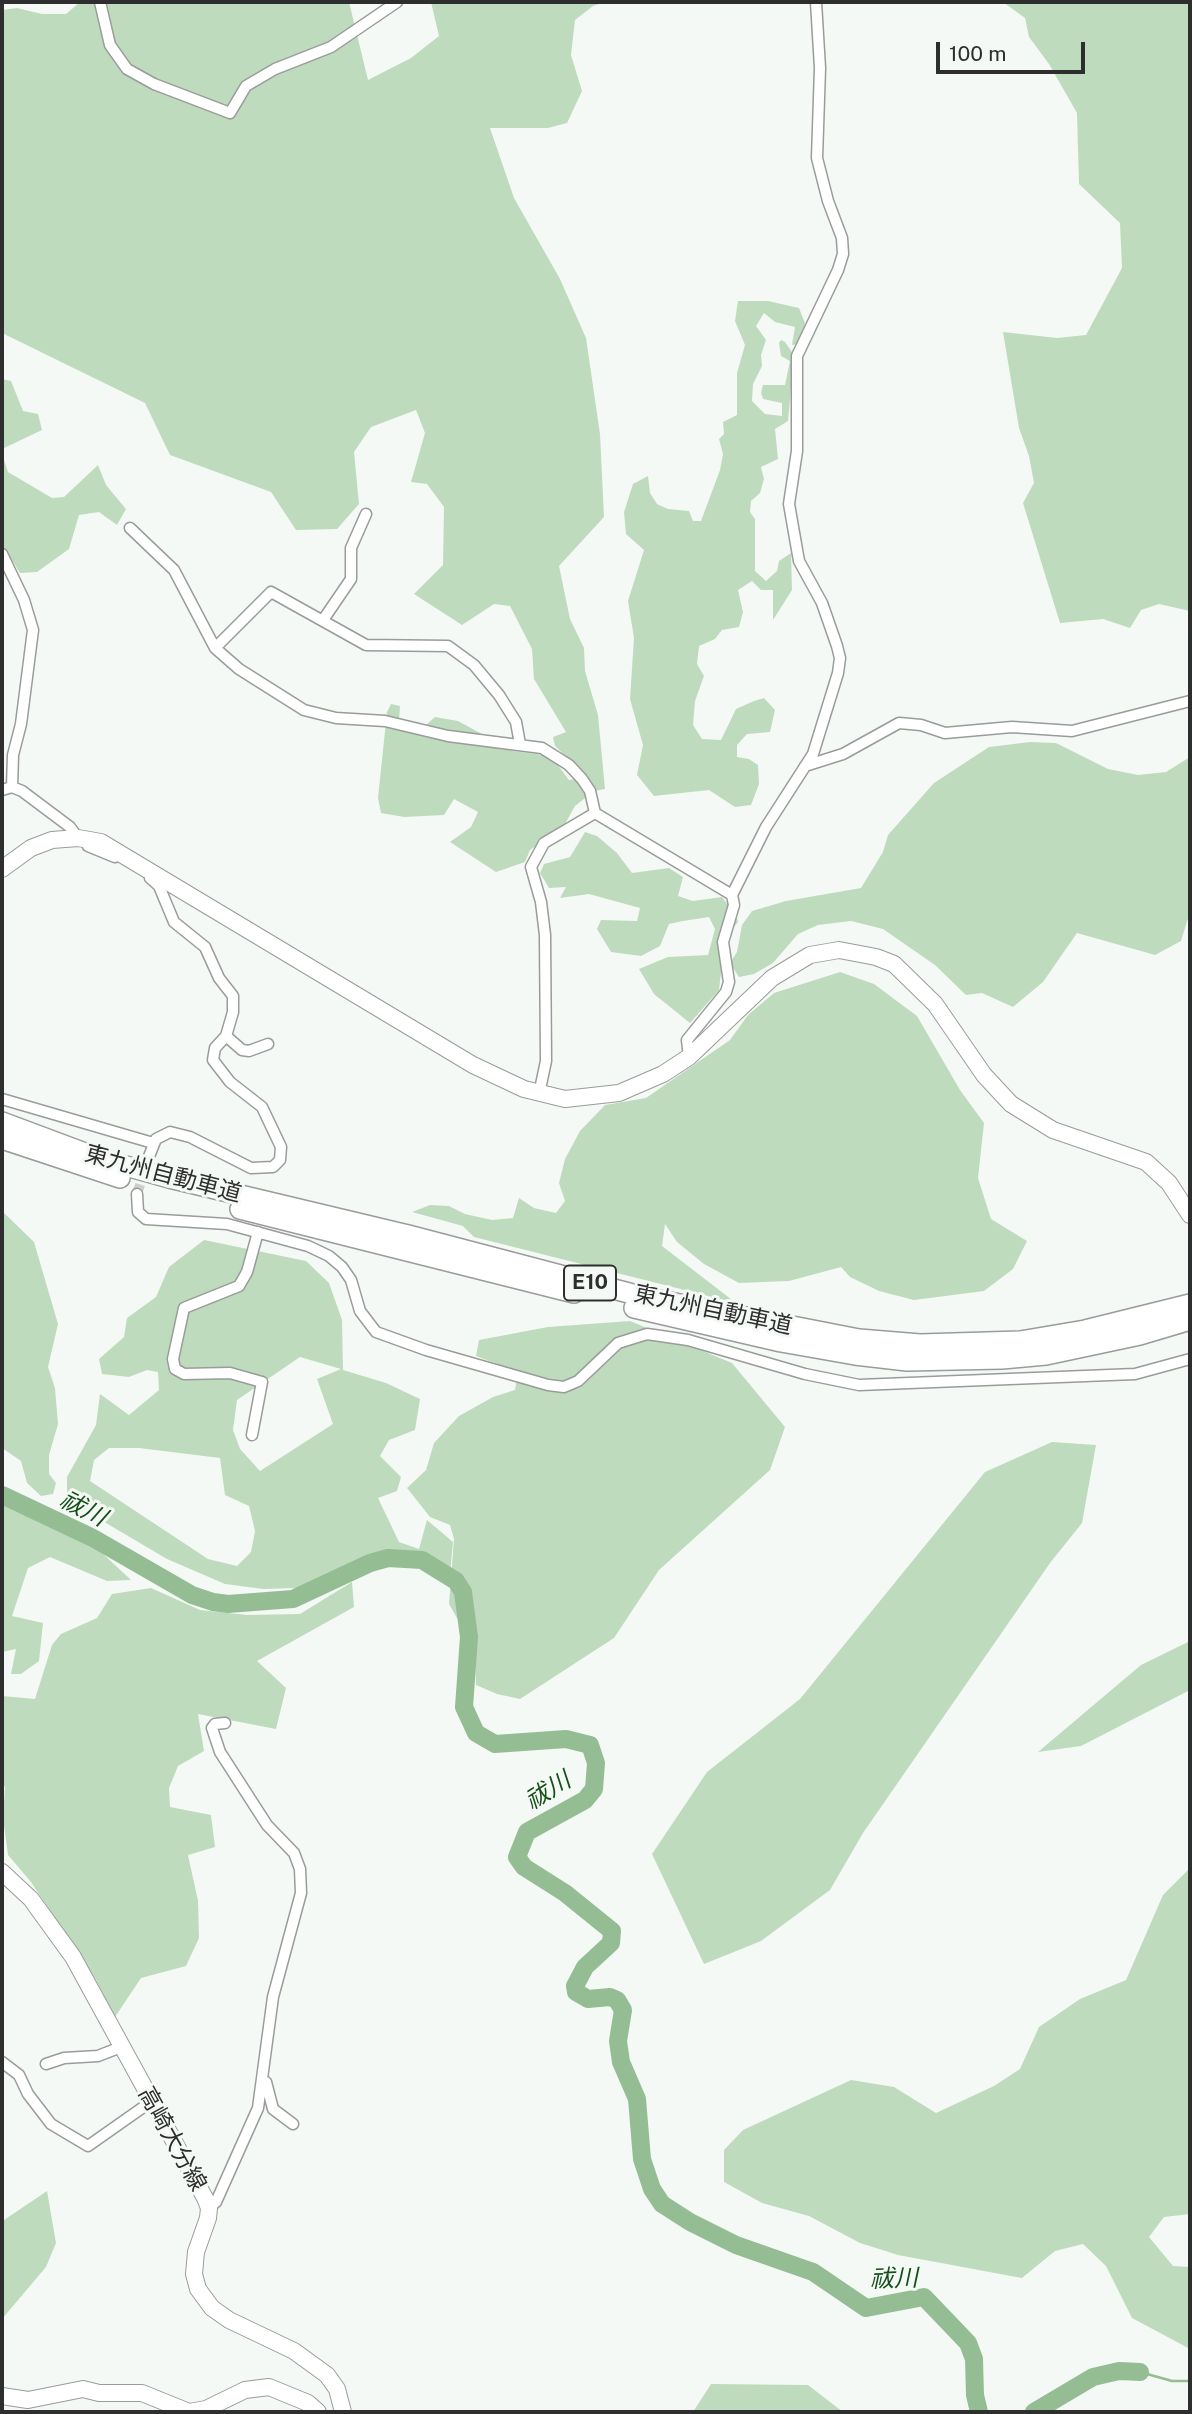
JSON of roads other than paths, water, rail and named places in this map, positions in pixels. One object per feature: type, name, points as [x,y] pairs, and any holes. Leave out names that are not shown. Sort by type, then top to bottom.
[{"type":"highway","name":"東九州自動車道","points":[[2,1122],[101,1159],[169,1178],[408,1235],[644,1297],[859,1339],[931,1344],[1020,1341],[1112,1324],[1190,1304]]},
{"type":"highway","name":"東九州自動車道","points":[[2,1139],[98,1172],[166,1191],[712,1327],[855,1355],[951,1361],[1046,1354],[1140,1335],[1190,1320]]},
{"type":"street","points":[[100,2],[110,45],[127,69],[154,84],[230,113],[246,86],[275,69],[331,47],[397,2]]},
{"type":"street","points":[[689,1057],[687,1040],[726,992],[729,982],[723,942],[734,905],[732,895],[766,827],[813,754],[840,658],[821,603],[799,561],[789,503],[797,451],[797,356],[843,254],[842,238],[828,201],[817,159],[820,68],[816,2]]},
{"type":"street","points":[[323,620],[351,579],[351,548],[366,514]]},
{"type":"street","points":[[130,528],[174,570],[215,648],[260,682],[304,710],[318,715],[385,721],[448,736],[498,744],[542,748],[569,765],[590,791],[596,813],[732,895]]},
{"type":"street","points":[[2,554],[24,600],[33,631],[21,724],[7,789],[70,827],[92,849],[120,859],[159,886],[174,922],[205,947],[219,978],[233,996],[233,1012],[226,1035],[215,1048],[213,1060],[230,1082],[262,1107],[281,1147],[280,1160],[273,1167],[251,1168],[176,1133],[165,1133],[153,1143],[148,1159]]},
{"type":"street","points":[[215,648],[271,592],[366,645],[438,644],[458,652],[499,695],[516,722],[520,744]]},
{"type":"street","points":[[805,766],[835,758],[899,723],[921,725],[945,733],[1012,727],[1072,731],[1190,701]]},
{"type":"street","points":[[539,1094],[547,1053],[545,935],[541,902],[531,867],[544,843],[596,813]]},
{"type":"street","points":[[2,869],[38,845],[83,838],[120,851],[473,1065],[539,1094],[578,1099],[619,1093],[649,1081],[689,1057],[787,967],[823,951],[856,951],[894,964],[935,1004],[984,1074],[1024,1115],[1053,1130],[1146,1162],[1169,1183],[1190,1215]]},
{"type":"street","points":[[226,1035],[242,1050],[249,1051],[268,1044]]},
{"type":"street","points":[[2,1098],[153,1143]]},
{"type":"street","points":[[137,1194],[138,1212],[146,1219],[227,1224],[329,1255],[351,1280],[360,1311],[376,1332],[426,1350],[548,1385],[564,1387],[578,1381],[618,1342],[647,1334],[663,1334],[805,1374],[859,1385],[1135,1374],[1190,1359]]},
{"type":"street","points":[[251,1435],[262,1382],[230,1373],[184,1374],[175,1369],[173,1359],[184,1308],[239,1286],[247,1272],[258,1232]]},
{"type":"street","points":[[209,2208],[216,2202],[258,2108],[272,1997],[299,1909],[302,1880],[294,1853],[252,1805],[220,1752],[212,1728],[215,1724],[225,1723]]},
{"type":"street","name":"高崎大分線","points":[[2,1872],[13,1880],[52,1926],[152,2101],[209,2208],[194,2274],[198,2289],[212,2308],[229,2320],[294,2351],[327,2375],[337,2389],[343,2412]]},
{"type":"street","points":[[46,2064],[64,2058],[97,2056],[121,2047]]},
{"type":"street","points":[[2,2062],[19,2075],[51,2124],[88,2146],[152,2101]]},
{"type":"street","points":[[263,2071],[273,2109],[293,2124]]},
{"type":"street","points":[[2,2396],[27,2400],[83,2389],[99,2393],[142,2393],[190,2412],[206,2409],[245,2390],[269,2386],[308,2403],[318,2412]]},
{"type":"waterway","name":"祓川","points":[[2,1495],[93,1538],[192,1595],[213,1602],[228,1604],[293,1599],[370,1563],[388,1558],[422,1560],[456,1581],[463,1592],[469,1637],[464,1707],[476,1733],[495,1744],[566,1739],[590,1745],[596,1763],[594,1789],[585,1800],[527,1832],[517,1857],[524,1867],[565,1893],[612,1931],[611,1943],[585,1967],[575,1986],[576,1992],[588,1999],[610,1997],[617,2000],[623,2010],[618,2041],[621,2062],[637,2099],[642,2159],[652,2189],[662,2204],[690,2222],[736,2245],[813,2272],[866,2308],[924,2297],[968,2343],[974,2359],[975,2395],[979,2412]]},
{"type":"waterway","name":"祓川","points":[[1034,2412],[1093,2377],[1119,2371],[1140,2372]]},
{"type":"waterway","points":[[1140,2372],[1172,2381],[1190,2381]]},
{"type":"tunnel","points":[[137,1194],[146,1167]]}]
